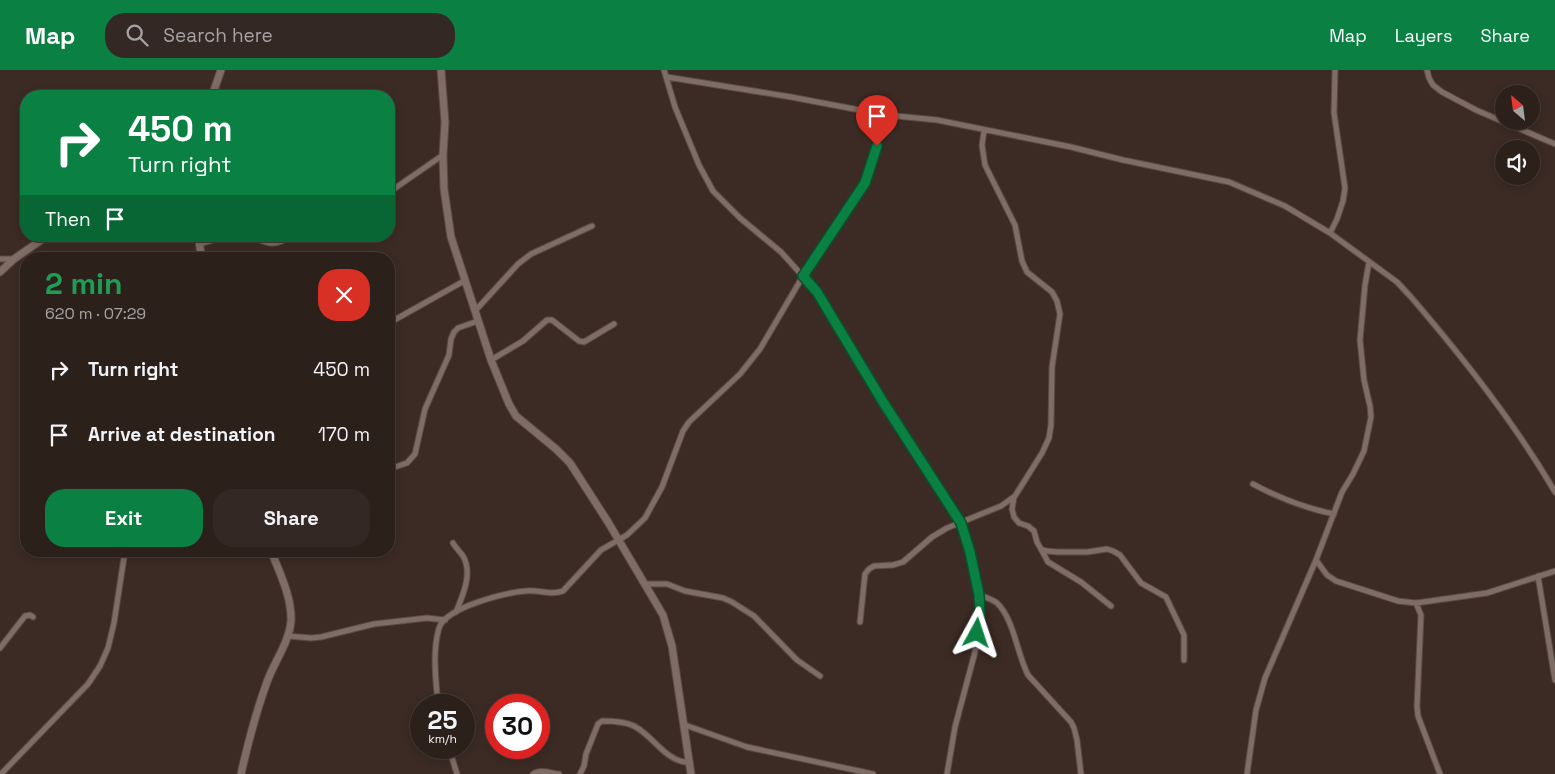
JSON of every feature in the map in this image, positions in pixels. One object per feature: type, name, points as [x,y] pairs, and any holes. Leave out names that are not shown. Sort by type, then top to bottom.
[{"type":"main road","points":[[214,90],[221,70]]},
{"type":"main road","points":[[441,70],[445,122],[443,155],[444,189],[451,238],[491,360],[509,404],[516,416],[551,444],[570,463],[646,584],[663,615],[668,629],[685,725],[691,774]]},
{"type":"main road","points":[[24,252],[39,242]]},
{"type":"main road","points":[[0,272],[20,255]]},
{"type":"main road","points":[[241,774],[254,721],[268,680],[288,636],[291,621],[289,601],[274,557]]},
{"type":"street","points":[[664,70],[675,107],[699,166],[713,191],[740,218],[781,252],[817,292],[883,402],[961,523],[970,552],[979,595],[980,614],[975,652],[955,726],[946,774]]},
{"type":"street","points":[[1330,233],[1343,201],[1345,188],[1334,113],[1334,70]]},
{"type":"street","points":[[1427,70],[1433,85],[1442,92],[1476,110],[1555,144]]},
{"type":"street","points":[[667,78],[791,97],[886,115],[938,120],[1071,147],[1229,182],[1285,206],[1330,233],[1397,282],[1499,405],[1532,452],[1555,492]]},
{"type":"street","points":[[437,694],[435,660],[440,628],[445,620],[456,612],[496,597],[526,590],[557,594],[563,591],[601,550],[636,529],[645,518],[662,487],[683,431],[689,422],[748,365],[760,349],[803,276],[865,183],[886,115]]},
{"type":"street","points":[[860,622],[865,574],[868,569],[874,566],[893,565],[903,562],[932,537],[947,528],[1001,506],[1014,496],[1042,453],[1049,438],[1052,367],[1060,314],[1057,301],[1052,292],[1027,272],[1022,261],[1015,225],[985,165],[982,145],[984,130]]},
{"type":"street","points":[[395,188],[443,155]]},
{"type":"street","points":[[475,311],[518,264],[532,254],[592,226]]},
{"type":"street","points":[[262,242],[266,244],[282,242]]},
{"type":"street","points":[[0,259],[14,259]]},
{"type":"street","points":[[1247,774],[1256,710],[1265,678],[1316,560],[1342,492],[1364,451],[1371,417],[1364,380],[1360,340],[1364,285],[1369,262]]},
{"type":"street","points":[[395,320],[464,281]]},
{"type":"street","points":[[491,360],[523,341],[546,320],[552,320],[579,341],[584,342],[614,324]]},
{"type":"street","points":[[395,467],[407,463],[416,454],[422,418],[449,355],[454,332],[458,328],[478,321]]},
{"type":"street","points":[[1253,484],[1300,506],[1334,514]]},
{"type":"street","points":[[1014,496],[1012,509],[1014,517],[1019,523],[1028,526],[1034,531],[1037,542],[1048,562],[1080,582],[1111,606]]},
{"type":"street","points":[[454,543],[463,556],[468,568],[467,578],[456,612]]},
{"type":"street","points":[[1041,548],[1047,551],[1087,552],[1107,549],[1120,555],[1141,583],[1166,597],[1184,635],[1184,660]]},
{"type":"street","points":[[1,774],[88,684],[100,666],[108,648],[114,623],[124,557]]},
{"type":"street","points":[[1316,560],[1327,575],[1336,581],[1398,601],[1416,604],[1487,593],[1555,570]]},
{"type":"street","points":[[1538,576],[1555,680]]},
{"type":"street","points":[[646,584],[667,584],[685,591],[722,598],[732,602],[754,616],[797,660],[820,676]]},
{"type":"street","points":[[979,595],[999,605],[1009,621],[1028,674],[1071,722],[1077,740],[1081,774]]},
{"type":"street","points":[[1421,615],[1429,603]]},
{"type":"street","points":[[1416,604],[1421,615],[1418,716],[1440,774]]},
{"type":"street","points":[[0,648],[24,616],[30,615],[33,617]]},
{"type":"street","points":[[288,636],[311,638],[374,624],[427,618],[445,620]]},
{"type":"street","points":[[580,774],[598,724],[602,721],[632,725],[652,739],[669,756],[680,762],[690,763]]},
{"type":"street","points":[[685,725],[747,747],[873,774]]},
{"type":"street","points":[[452,759],[457,774]]},
{"type":"street","points":[[533,774],[542,771],[558,774]]},
{"type":"route","points":[[877,146],[865,183],[803,276],[817,292],[883,402],[961,523],[970,552],[979,595],[980,614],[977,633]]}]
